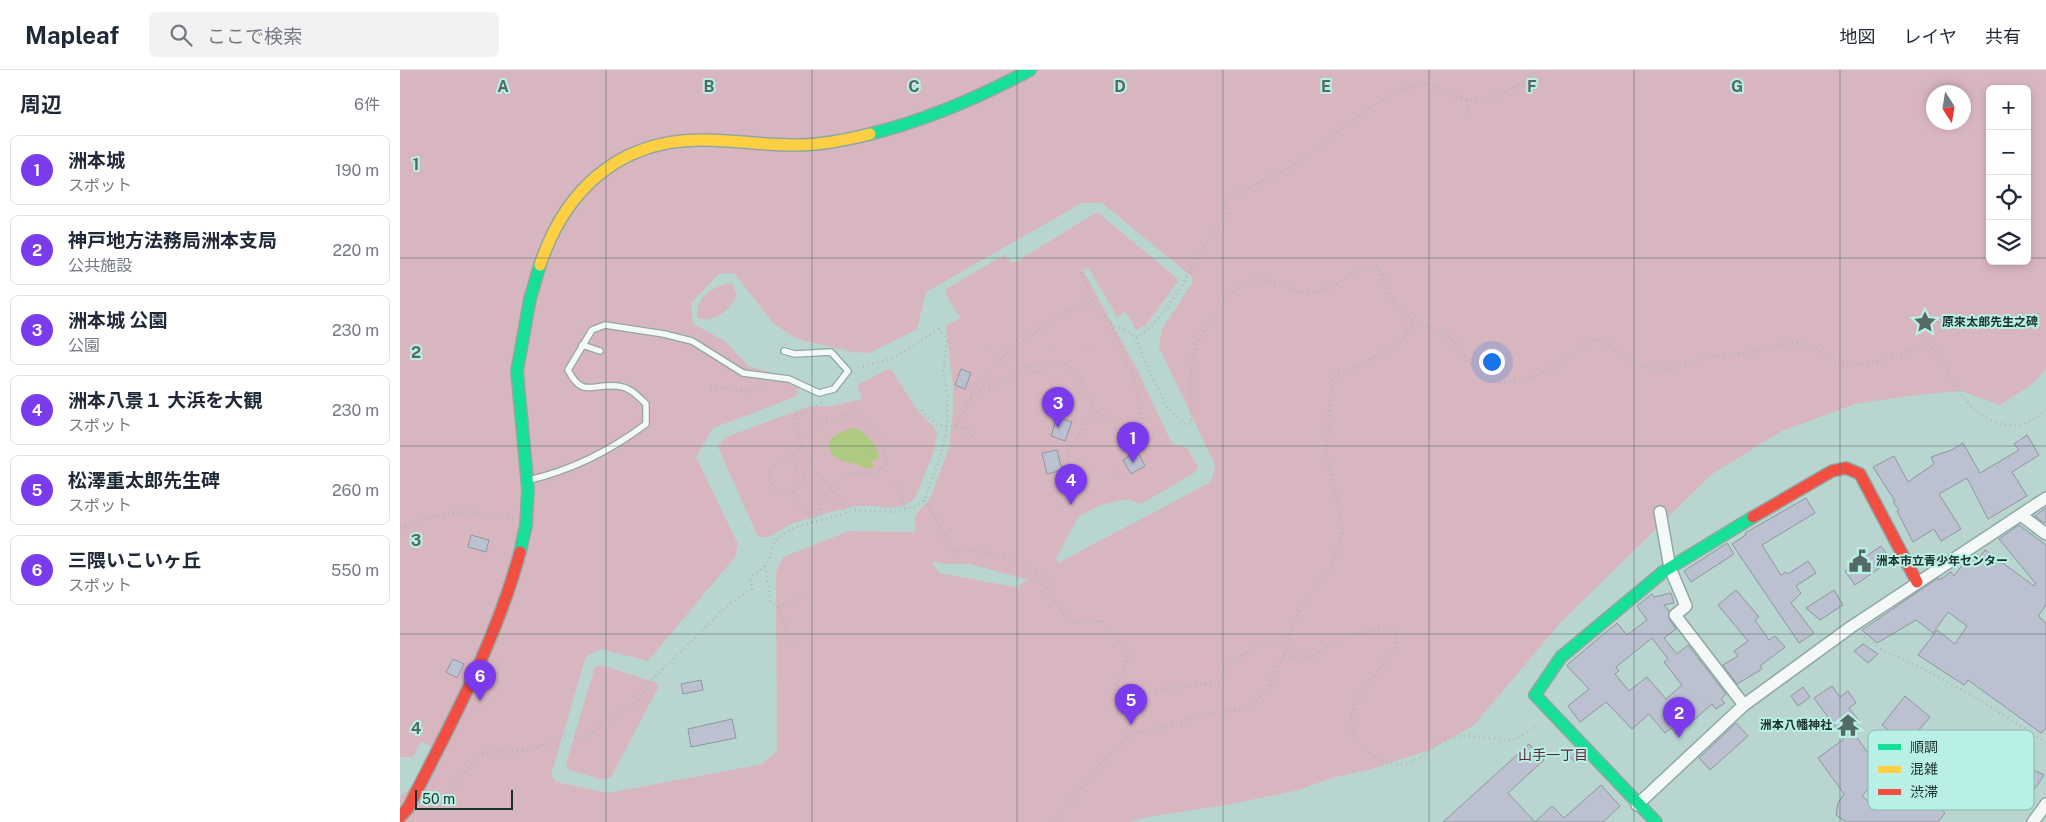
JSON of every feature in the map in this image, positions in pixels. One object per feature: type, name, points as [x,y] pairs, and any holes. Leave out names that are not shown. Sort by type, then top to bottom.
[{"type":"street","points":[[400,817],[408,808],[476,672],[513,580],[527,524],[529,480],[521,427],[517,373],[532,284],[548,239],[561,213],[584,186],[614,163],[634,152],[656,144],[692,140],[800,146],[845,141],[910,122],[974,99],[1030,70]]},
{"type":"street","points":[[1656,822],[1637,805],[1534,695],[1561,657],[1670,568],[1724,533],[1832,472],[1846,468],[1860,474],[1917,582]]},
{"type":"street","points":[[1637,805],[1744,705],[1851,627],[2046,498]]},
{"type":"street","points":[[1660,512],[1670,568],[1686,606],[1674,615],[1744,705]]},
{"type":"street","points":[[2021,515],[2046,534]]},
{"type":"street","points":[[2033,822],[2046,804]]},
{"type":"lane","points":[[529,480],[558,473],[593,457],[625,440],[646,424],[646,404],[634,392],[618,386],[587,388],[574,383],[568,370],[592,330],[605,325],[664,334],[692,341],[743,373],[789,379],[819,393],[834,389],[848,371],[831,352],[795,354],[784,351]]},
{"type":"lane","points":[[582,345],[600,351]]},
{"type":"path","points":[[1136,338],[1156,321],[1179,290],[1206,243],[1227,213],[1225,202],[1304,158],[1355,119],[1399,91],[1421,84],[1432,84],[1461,99],[1484,98],[1513,88],[1538,70]]},
{"type":"path","points":[[1467,100],[1471,119]]},
{"type":"path","points":[[1112,325],[1123,329],[1136,338],[1150,373],[1167,407],[1184,424],[1189,424],[1192,416],[1192,362],[1204,328],[1234,291],[1245,282],[1258,279],[1271,281],[1290,290],[1305,293],[1316,291],[1342,281],[1365,265],[1371,264],[1379,270],[1394,302],[1412,320],[1431,327],[1449,337],[1472,367],[1491,380],[1500,382],[1536,376],[1554,367],[1588,341],[1594,339],[1601,340],[1629,360],[1661,370],[1709,356],[1743,354],[1799,343],[1809,345],[1837,360],[1851,364],[1865,364],[1880,362],[1924,344],[1929,344],[1941,358],[1965,400],[1978,412],[1994,422],[2003,425],[2021,424],[2033,420],[2046,410]]},
{"type":"path","points":[[971,397],[1031,365],[1036,372],[1055,362],[1066,364],[1079,377],[1094,410],[1114,421],[1119,438],[1143,434],[1137,385],[1112,325],[1092,300],[1081,272]]},
{"type":"path","points":[[956,424],[971,397],[973,389],[1006,353],[1058,316],[1092,300]]},
{"type":"path","points":[[1053,822],[1100,764],[1127,737],[1143,731],[1176,724],[1196,716],[1245,709],[1255,703],[1268,688],[1284,656],[1301,607],[1332,566],[1342,531],[1341,518],[1326,454],[1332,381],[1337,374],[1364,363],[1404,339],[1412,320]]},
{"type":"path","points":[[408,808],[429,807],[442,798],[457,785],[469,766],[484,754],[529,750],[566,736],[582,738],[618,716],[636,702],[650,682],[729,604],[752,589],[750,578],[765,566],[770,557],[774,542],[781,535],[812,522],[857,510],[894,512],[913,508],[924,500],[941,453],[947,427],[947,394],[943,371],[947,340],[939,329],[894,358],[848,371]]},
{"type":"path","points":[[1050,349],[1053,353]]},
{"type":"path","points":[[711,387],[756,390],[760,388],[766,376]]},
{"type":"path","points":[[812,522],[820,508],[822,498],[830,486],[836,485],[843,476],[849,473],[867,475],[883,469],[887,463],[886,452],[870,426],[859,418],[850,415],[820,424],[814,411],[816,406]]},
{"type":"path","points":[[922,410],[937,425],[947,427],[956,424],[966,428],[973,438]]},
{"type":"path","points":[[1077,483],[1070,469],[1066,454],[1094,410]]},
{"type":"path","points":[[814,411],[795,415],[794,417],[803,445],[817,473],[839,496],[845,513]]},
{"type":"path","points":[[793,452],[796,468],[804,476],[804,479],[793,492],[786,493],[778,490],[772,484],[771,468],[776,462],[803,445]]},
{"type":"path","points":[[870,449],[878,447]]},
{"type":"path","points":[[1115,475],[1120,472]]},
{"type":"path","points":[[896,484],[906,509]]},
{"type":"path","points":[[793,492],[794,498],[812,522]]},
{"type":"path","points":[[924,500],[954,552],[966,549],[1010,559],[1057,582]]},
{"type":"path","points":[[400,527],[434,515],[462,511],[488,514],[527,524]]},
{"type":"path","points":[[765,566],[771,602],[778,607],[792,643]]},
{"type":"path","points":[[1034,572],[1070,623],[1102,621],[1130,653],[1113,696],[1219,682],[1229,662],[1268,640],[1290,635]]},
{"type":"path","points":[[778,607],[804,597]]},
{"type":"path","points":[[1851,627],[1883,651],[1920,668],[1983,702],[2027,730]]},
{"type":"path","points":[[1284,656],[1310,656],[1341,638],[1387,628],[1394,630],[1396,646],[1357,701],[1351,716],[1351,728],[1356,740],[1373,756],[1393,764],[1406,764],[1418,759],[1442,742],[1459,736],[1517,739],[1551,713]]},
{"type":"path","points":[[2034,734],[2046,742]]},
{"type":"shaded area","points":[[400,70],[2046,70],[2046,369],[2031,385],[2000,405],[1961,391],[1855,404],[1782,431],[1712,474],[1562,621],[1473,726],[1429,750],[1372,769],[1332,778],[1299,790],[1226,805],[1147,817],[1130,822],[400,822],[400,796],[411,788],[432,747],[421,742],[413,757],[400,757]],"holes":[[[1082,203],[1102,203],[1191,276],[1193,282],[1162,329],[1159,347],[1215,465],[1211,482],[1058,563],[1056,559],[1078,517],[1100,505],[1127,499],[1141,504],[1194,473],[1198,467],[1187,448],[1172,444],[1137,369],[1083,270],[1089,268],[1117,317],[1126,312],[1136,330],[1146,325],[1179,280],[1097,212],[1016,262],[1011,262],[1004,255],[946,289],[945,292],[960,318],[946,326],[953,386],[953,412],[949,448],[931,497],[915,516],[915,532],[849,531],[783,557],[776,572],[777,750],[763,764],[608,793],[556,782],[551,775],[586,656],[601,649],[648,661],[735,557],[738,544],[696,457],[713,428],[795,397],[801,381],[748,366],[725,341],[693,324],[691,303],[719,274],[734,273],[774,324],[797,339],[853,352],[869,353],[917,329],[926,292]],[[932,561],[945,564],[970,564],[1028,580],[1015,587],[939,573]]]},
{"type":"shaded area","points":[[732,283],[737,296],[730,306],[720,315],[710,319],[698,318],[698,304],[706,294],[719,286]]},
{"type":"shaded area","points":[[888,369],[892,371],[918,411],[937,433],[935,448],[916,496],[911,502],[897,507],[859,506],[844,509],[795,523],[771,535],[758,537],[718,447],[726,437],[810,406],[832,406],[862,399],[858,388],[859,384]]},
{"type":"shaded area","points":[[852,428],[865,434],[876,448],[879,457],[872,461],[873,467],[867,469],[838,459],[832,454],[830,440],[838,433]]},
{"type":"shaded area","points":[[601,665],[657,683],[658,688],[611,777],[603,780],[569,770],[566,764],[595,667]]},
{"type":"building","points":[[961,369],[971,373],[965,389],[955,385]]},
{"type":"building","points":[[1057,417],[1072,422],[1065,441],[1051,436]]},
{"type":"building","points":[[2027,435],[2039,455],[2012,472],[2027,496],[1988,519],[1967,478],[1939,494],[1961,529],[1941,541],[1934,529],[1913,542],[1897,511],[1899,510],[1893,502],[1895,501],[1873,467],[1894,456],[1908,482],[1934,464],[1931,457],[1952,450],[1963,443],[1980,473],[2019,450],[2014,444]]},
{"type":"building","points":[[1057,450],[1062,470],[1047,474],[1042,453]]},
{"type":"building","points":[[1137,451],[1145,466],[1131,474],[1123,460]]},
{"type":"building","points":[[1806,498],[1815,513],[1762,545],[1781,575],[1786,572],[1788,574],[1808,561],[1816,573],[1796,586],[1801,593],[1791,603],[1814,633],[1799,643],[1732,544],[1746,535],[1745,533]]},
{"type":"building","points":[[2046,508],[2046,521],[2044,523],[2035,516]]},
{"type":"building","points":[[2019,525],[2046,545],[2046,605],[2039,615],[2046,623],[2046,728],[2041,733],[1968,680],[1964,685],[1918,655],[1937,630],[1955,644],[1967,626],[1948,612],[1933,633],[1916,620],[1877,643],[1862,630],[1938,578],[1939,580],[1951,572],[1954,576],[1967,559],[1973,556],[1978,559],[1985,550],[2034,586],[2036,584],[1999,539]]},
{"type":"building","points":[[471,535],[489,540],[486,552],[468,547]]},
{"type":"building","points":[[1727,543],[1734,554],[1691,582],[1684,571]]},
{"type":"building","points":[[1881,546],[1891,560],[1855,585],[1845,571]]},
{"type":"building","points":[[1736,590],[1759,617],[1755,620],[1769,640],[1775,636],[1785,647],[1760,666],[1762,669],[1737,684],[1723,665],[1738,656],[1734,651],[1748,641],[1718,605]]},
{"type":"building","points":[[1834,590],[1843,605],[1820,620],[1806,608]]},
{"type":"building","points":[[1671,593],[1674,603],[1664,605],[1669,611],[1669,619],[1676,629],[1664,638],[1677,654],[1688,645],[1726,694],[1721,699],[1725,703],[1716,709],[1712,704],[1677,735],[1671,728],[1665,733],[1649,714],[1632,729],[1606,702],[1580,722],[1568,706],[1589,689],[1567,666],[1568,664],[1617,623],[1627,635],[1647,620],[1637,606],[1652,594],[1654,597]],"holes":[[[1652,638],[1668,659],[1664,662],[1682,685],[1666,699],[1647,677],[1629,691],[1615,674],[1619,671],[1616,667]]]},
{"type":"building","points":[[1863,644],[1878,654],[1868,663],[1854,651]]},
{"type":"building","points":[[453,659],[464,664],[457,678],[446,672]]},
{"type":"building","points":[[701,680],[703,690],[683,694],[681,684]]},
{"type":"building","points":[[1832,686],[1840,697],[1848,691],[1856,703],[1849,708],[1860,722],[1851,729],[1868,753],[1868,789],[1862,796],[1868,801],[1868,810],[1942,810],[1945,813],[1938,822],[1846,822],[1836,815],[1838,803],[1844,794],[1818,758],[1844,739],[1814,698]]},
{"type":"building","points":[[1803,687],[1810,697],[1798,706],[1791,696]]},
{"type":"building","points":[[1905,696],[1930,717],[1919,730],[1888,730],[1882,725]]},
{"type":"building","points":[[732,719],[736,738],[691,747],[688,729]]},
{"type":"building","points":[[1736,723],[1748,736],[1710,770],[1699,758]]},
{"type":"building","points":[[1529,744],[1544,760],[1508,793],[1535,822],[1443,822]]},
{"type":"building","points":[[1574,750],[1581,758],[1576,763],[1568,755]]},
{"type":"building","points":[[2034,770],[2044,775],[2034,790]]},
{"type":"building","points":[[1601,785],[1620,806],[1603,822],[1535,822],[1552,806],[1564,818]]},
{"type":"traffic: fast","points":[[870,134],[912,122],[952,107],[1030,70]]},
{"type":"traffic: fast","points":[[520,552],[526,525],[528,489],[517,371],[530,299],[540,265]]},
{"type":"traffic: fast","points":[[1656,822],[1535,695],[1561,657],[1663,572],[1753,517]]},
{"type":"traffic: slow","points":[[540,265],[551,238],[564,214],[580,193],[598,175],[620,160],[644,149],[670,143],[699,140],[807,145],[834,142],[870,134]]},
{"type":"traffic: jam","points":[[1753,517],[1832,471],[1846,468],[1860,474],[1917,582]]},
{"type":"traffic: jam","points":[[400,817],[408,808],[471,683],[498,618],[520,552]]},
{"type":"place","name":"原來太郎先生之碑","points":[[1925,322]]},
{"type":"place","name":"洲本城 公園","points":[[1058,428]]},
{"type":"place","name":"洲本城","points":[[1133,463]]},
{"type":"place","name":"洲本八景１ 大浜を大観","points":[[1071,505]]},
{"type":"place","name":"洲本市立青少年センター","points":[[1860,561]]},
{"type":"place","name":"三隈いこいヶ丘","points":[[480,701]]},
{"type":"place","name":"松澤重太郎先生碑","points":[[1131,725]]},
{"type":"place","name":"洲本八幡神社","points":[[1848,725]]},
{"type":"place","name":"神戸地方法務局洲本支局","points":[[1679,738]]},
{"type":"district","name":"山手一丁目","points":[[1553,755]]}]
